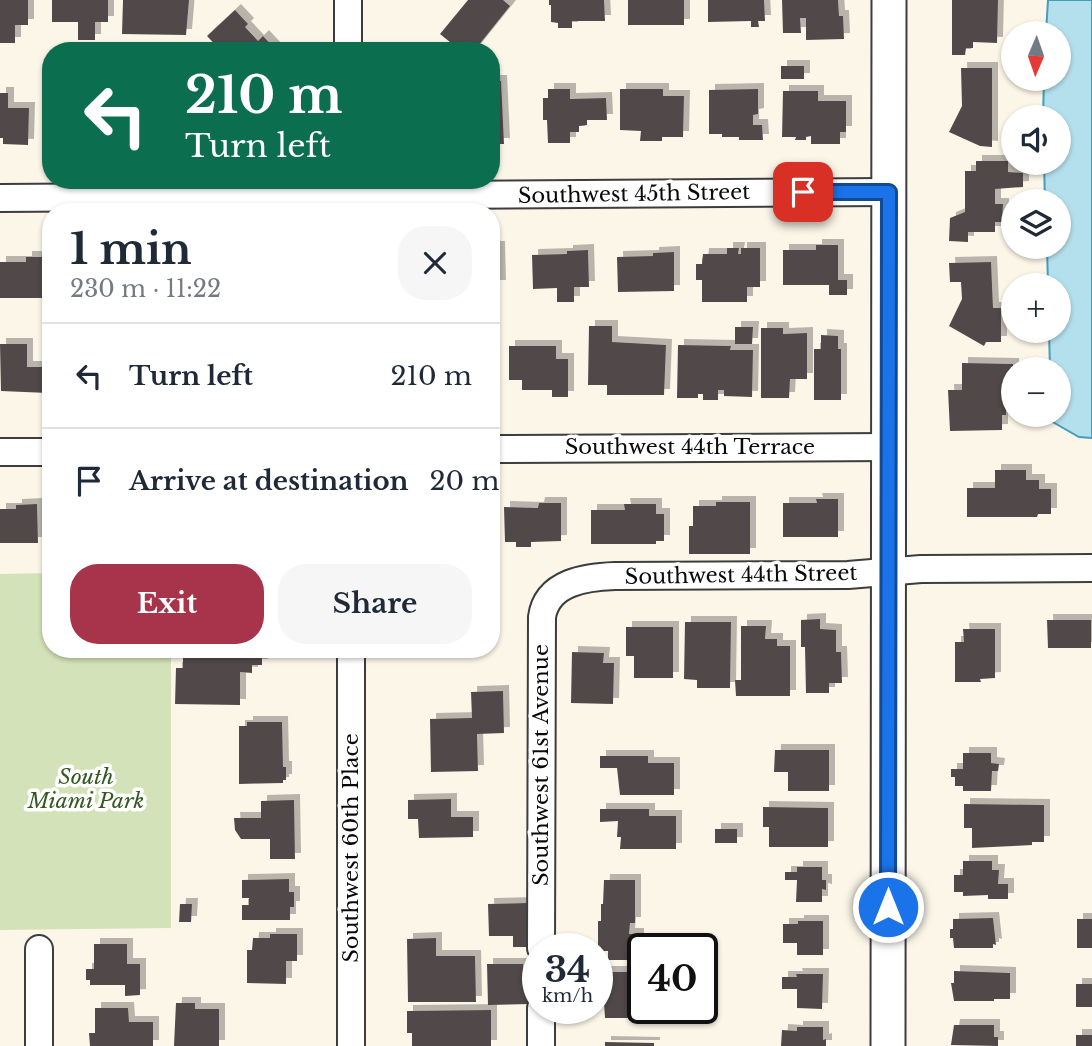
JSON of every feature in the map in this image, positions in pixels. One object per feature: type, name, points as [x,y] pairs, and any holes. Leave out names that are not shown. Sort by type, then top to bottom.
[{"type":"street","points":[[348,0],[348,42]]},
{"type":"street","points":[[888,1046],[889,0]]},
{"type":"street","name":"Southwest 45th Street","points":[[0,198],[889,192]]},
{"type":"street","name":"Southwest 44th Terrace","points":[[500,449],[889,447]]},
{"type":"street","points":[[0,452],[42,452]]},
{"type":"street","name":"Southwest 44th Street","points":[[560,589],[579,580],[604,577],[848,575],[921,569],[1092,568]]},
{"type":"street","name":"Southwest 61st Avenue","points":[[541,933],[542,617],[546,601],[560,589]]},
{"type":"street","name":"Southwest 60th Place","points":[[351,658],[351,1046]]},
{"type":"street","points":[[38,1046],[39,948]]},
{"type":"street","points":[[541,1024],[541,1046]]},
{"type":"green space","name":"South Miami Park","points":[[42,573],[42,658],[171,658],[171,928],[0,930],[0,574]]},
{"type":"water","points":[[1048,0],[1092,0],[1092,438],[1079,437],[1062,427],[1071,427],[1071,357],[1050,357],[1049,343],[1071,343],[1071,273],[1048,273],[1047,259],[1071,259],[1071,189],[1045,189],[1044,175],[1071,175],[1071,105],[1043,105],[1044,91],[1071,91],[1071,21],[1047,21]]},
{"type":"building","points":[[0,0],[28,0],[28,25],[15,25],[15,43],[0,43]]},
{"type":"building","points":[[52,0],[108,0],[108,22],[95,22],[95,40],[78,40],[78,22],[52,22]]},
{"type":"building","points":[[123,0],[189,0],[186,35],[122,34]]},
{"type":"building","points":[[468,0],[503,0],[510,6],[481,42],[450,42],[440,34]]},
{"type":"building","points":[[549,0],[604,0],[605,21],[572,21],[572,28],[558,28],[558,23],[551,22]]},
{"type":"building","points":[[628,0],[684,0],[684,25],[628,25]]},
{"type":"building","points":[[708,0],[764,0],[765,21],[758,21],[759,27],[751,27],[751,21],[708,22]]},
{"type":"building","points":[[782,0],[838,0],[839,16],[843,16],[844,39],[806,40],[806,18],[800,18],[801,33],[783,33]]},
{"type":"building","points":[[952,0],[998,0],[997,43],[973,42],[973,48],[966,48],[965,55],[952,55]]},
{"type":"building","points":[[235,10],[258,41],[263,36],[269,42],[213,42],[207,36]]},
{"type":"building","points":[[781,66],[804,66],[804,79],[781,79]]},
{"type":"building","points":[[961,68],[992,68],[992,147],[980,146],[949,132],[962,106]]},
{"type":"building","points":[[500,81],[501,81],[504,144],[500,144]]},
{"type":"building","points":[[548,89],[570,89],[570,99],[606,98],[607,120],[587,120],[587,125],[579,126],[579,132],[570,132],[570,143],[548,143],[547,120],[543,120],[543,98],[548,98]]},
{"type":"building","points":[[620,89],[663,89],[663,96],[684,96],[683,137],[640,141],[641,131],[620,130]]},
{"type":"building","points":[[758,89],[758,114],[753,115],[753,125],[762,125],[763,140],[739,140],[739,137],[709,134],[709,90]]},
{"type":"building","points":[[783,91],[818,91],[818,101],[846,101],[846,132],[840,132],[840,144],[811,144],[811,136],[806,137],[806,140],[782,137]]},
{"type":"building","points":[[0,93],[8,93],[8,108],[29,108],[28,145],[3,144],[3,138],[0,138]]},
{"type":"building","points":[[976,161],[1001,161],[1001,175],[1023,175],[1023,187],[995,189],[995,204],[1001,204],[1001,222],[995,222],[995,232],[968,232],[968,242],[949,241],[950,218],[965,212],[965,171],[976,171]]},
{"type":"building","points":[[816,245],[838,245],[838,280],[847,280],[847,295],[829,295],[829,285],[783,285],[783,250],[816,250]]},
{"type":"building","points":[[727,248],[739,248],[738,254],[741,254],[741,248],[760,248],[760,287],[747,287],[747,302],[702,302],[702,280],[696,280],[696,264],[702,264],[703,254],[727,254]]},
{"type":"building","points":[[588,250],[589,287],[574,287],[574,302],[557,302],[557,288],[533,289],[532,255],[567,254],[567,251]]},
{"type":"building","points":[[674,252],[674,291],[618,292],[617,257],[653,256],[653,253]]},
{"type":"building","points":[[26,257],[42,257],[42,298],[0,298],[0,262],[26,262]]},
{"type":"building","points":[[991,262],[993,308],[1001,308],[1001,342],[986,342],[984,346],[949,326],[962,299],[961,282],[950,282],[949,263]]},
{"type":"building","points":[[589,326],[612,326],[612,342],[666,345],[664,395],[607,395],[607,385],[588,385]]},
{"type":"building","points":[[735,327],[753,327],[752,344],[735,344]]},
{"type":"building","points":[[761,328],[783,328],[783,334],[807,333],[807,379],[790,379],[789,398],[761,398]]},
{"type":"building","points":[[821,335],[838,336],[838,349],[841,349],[841,400],[814,400],[814,349],[821,349]]},
{"type":"building","points":[[0,344],[27,344],[27,367],[42,367],[42,393],[1,391]]},
{"type":"building","points":[[678,345],[731,346],[730,350],[753,350],[752,397],[724,396],[724,390],[718,390],[718,400],[703,400],[703,394],[698,394],[698,398],[677,398]]},
{"type":"building","points":[[509,346],[556,346],[556,359],[568,359],[568,397],[552,397],[552,390],[522,390],[522,380],[509,380]]},
{"type":"building","points":[[962,363],[1001,364],[1002,430],[950,431],[948,390],[962,390]]},
{"type":"building","points":[[995,470],[1026,470],[1026,480],[1039,480],[1039,489],[1051,489],[1051,514],[1038,514],[1037,517],[967,517],[967,488],[995,488]]},
{"type":"building","points":[[816,499],[838,499],[838,537],[783,537],[783,503],[817,503]]},
{"type":"building","points":[[716,502],[750,502],[750,554],[689,554],[689,526],[693,526],[693,506],[716,506]]},
{"type":"building","points":[[539,503],[561,503],[561,541],[531,542],[531,547],[516,547],[516,542],[505,542],[504,507],[538,508]]},
{"type":"building","points":[[37,504],[38,543],[0,543],[0,509],[16,509],[16,505]]},
{"type":"building","points":[[624,504],[656,504],[656,514],[664,514],[664,541],[656,541],[656,544],[591,544],[591,510],[625,510]]},
{"type":"building","points":[[820,619],[820,629],[836,630],[836,652],[841,652],[842,683],[829,683],[829,693],[806,693],[805,647],[801,647],[801,620]]},
{"type":"building","points":[[1047,620],[1091,620],[1091,648],[1048,648]]},
{"type":"building","points":[[685,622],[731,622],[730,688],[697,688],[697,680],[684,679]]},
{"type":"building","points":[[741,626],[766,626],[765,639],[777,639],[777,646],[790,646],[790,696],[736,696],[735,680],[741,680]]},
{"type":"building","points":[[626,627],[673,627],[673,678],[634,678],[634,656],[626,656]]},
{"type":"building","points":[[963,629],[995,629],[995,678],[980,679],[981,682],[955,682],[955,642],[964,642]]},
{"type":"building","points":[[572,652],[604,653],[603,663],[614,663],[613,704],[571,703]]},
{"type":"building","points":[[183,658],[262,658],[262,665],[252,665],[252,673],[240,672],[240,705],[175,704],[176,668],[183,668]]},
{"type":"building","points":[[503,691],[504,733],[477,734],[478,771],[431,772],[430,719],[472,718],[471,692]]},
{"type":"building","points":[[247,722],[282,722],[283,767],[286,767],[286,780],[283,780],[283,783],[239,784],[239,726],[247,726]]},
{"type":"building","points":[[775,750],[829,750],[829,791],[788,791],[788,772],[774,772]]},
{"type":"building","points":[[963,753],[991,753],[991,763],[999,764],[998,771],[992,771],[991,791],[963,791],[963,786],[955,786],[951,769],[963,769]]},
{"type":"building","points":[[600,756],[648,756],[648,763],[674,763],[674,795],[620,795],[617,768],[600,768]]},
{"type":"building","points":[[451,799],[451,817],[473,817],[473,837],[419,838],[418,819],[408,819],[408,800]]},
{"type":"building","points":[[294,800],[295,859],[270,859],[270,839],[241,839],[235,830],[234,818],[261,818],[261,801]]},
{"type":"building","points":[[964,804],[1044,805],[1044,842],[972,848],[972,828],[964,828]]},
{"type":"building","points":[[763,807],[828,808],[828,847],[769,847],[769,827],[763,827]]},
{"type":"building","points":[[600,809],[649,809],[649,816],[676,816],[676,849],[620,849],[621,837],[617,837],[618,821],[600,822]]},
{"type":"building","points":[[715,829],[737,829],[737,843],[715,843]]},
{"type":"building","points":[[963,861],[992,861],[992,870],[999,870],[998,884],[1008,884],[1008,899],[988,899],[988,895],[963,896],[963,892],[954,892],[954,875],[963,875]]},
{"type":"building","points":[[797,867],[822,867],[822,880],[826,880],[826,890],[822,889],[822,902],[796,902],[797,880],[785,880],[785,872],[797,872]]},
{"type":"building","points":[[289,879],[289,892],[294,892],[294,907],[290,907],[290,920],[242,920],[242,905],[249,905],[249,898],[242,898],[242,880]]},
{"type":"building","points":[[604,880],[635,880],[635,923],[630,923],[627,933],[627,960],[613,960],[613,933],[598,933]]},
{"type":"building","points":[[528,903],[528,933],[522,933],[522,947],[513,947],[513,936],[489,936],[488,904]]},
{"type":"building","points":[[180,904],[192,904],[191,922],[179,922]]},
{"type":"building","points":[[993,918],[996,945],[993,944],[993,948],[954,948],[953,938],[950,938],[953,919]]},
{"type":"building","points":[[1077,919],[1092,919],[1092,948],[1077,948]]},
{"type":"building","points":[[798,921],[823,921],[823,955],[797,955],[797,943],[783,943],[783,924],[798,924]]},
{"type":"building","points":[[270,934],[297,934],[297,961],[286,961],[286,984],[247,983],[247,950],[252,950],[253,938],[270,938]]},
{"type":"building","points":[[436,938],[436,956],[475,956],[476,1002],[408,1002],[407,939]]},
{"type":"building","points":[[94,944],[127,944],[127,964],[140,964],[140,995],[125,996],[125,985],[90,985],[90,980],[86,980],[86,969],[94,969]]},
{"type":"building","points":[[487,964],[522,964],[522,1004],[488,1005]]},
{"type":"building","points":[[954,971],[1010,973],[1010,999],[954,1001],[951,983],[954,983]]},
{"type":"building","points":[[613,972],[627,972],[627,1018],[613,1018]]},
{"type":"building","points":[[796,974],[823,974],[822,1009],[797,1008],[797,989],[782,989],[782,977],[797,977]]},
{"type":"building","points":[[1076,984],[1092,984],[1092,1007],[1076,1007]]},
{"type":"building","points":[[176,1003],[195,1003],[195,1009],[219,1009],[219,1046],[174,1046]]},
{"type":"building","points":[[95,1008],[128,1008],[129,1022],[153,1022],[153,1046],[90,1046],[89,1033],[95,1033]]},
{"type":"building","points":[[491,1010],[491,1046],[412,1046],[412,1033],[407,1033],[407,1011]]},
{"type":"building","points":[[954,1025],[994,1025],[994,1037],[998,1037],[998,1046],[951,1045]]},
{"type":"building","points":[[797,1027],[823,1027],[826,1046],[781,1046],[782,1030],[797,1031]]},
{"type":"building","points":[[1076,1035],[1092,1035],[1092,1046],[1076,1046]]},
{"type":"building","points":[[605,1042],[654,1043],[654,1046],[605,1046]]},
{"type":"route","points":[[803,192],[889,192],[888,907]]}]
